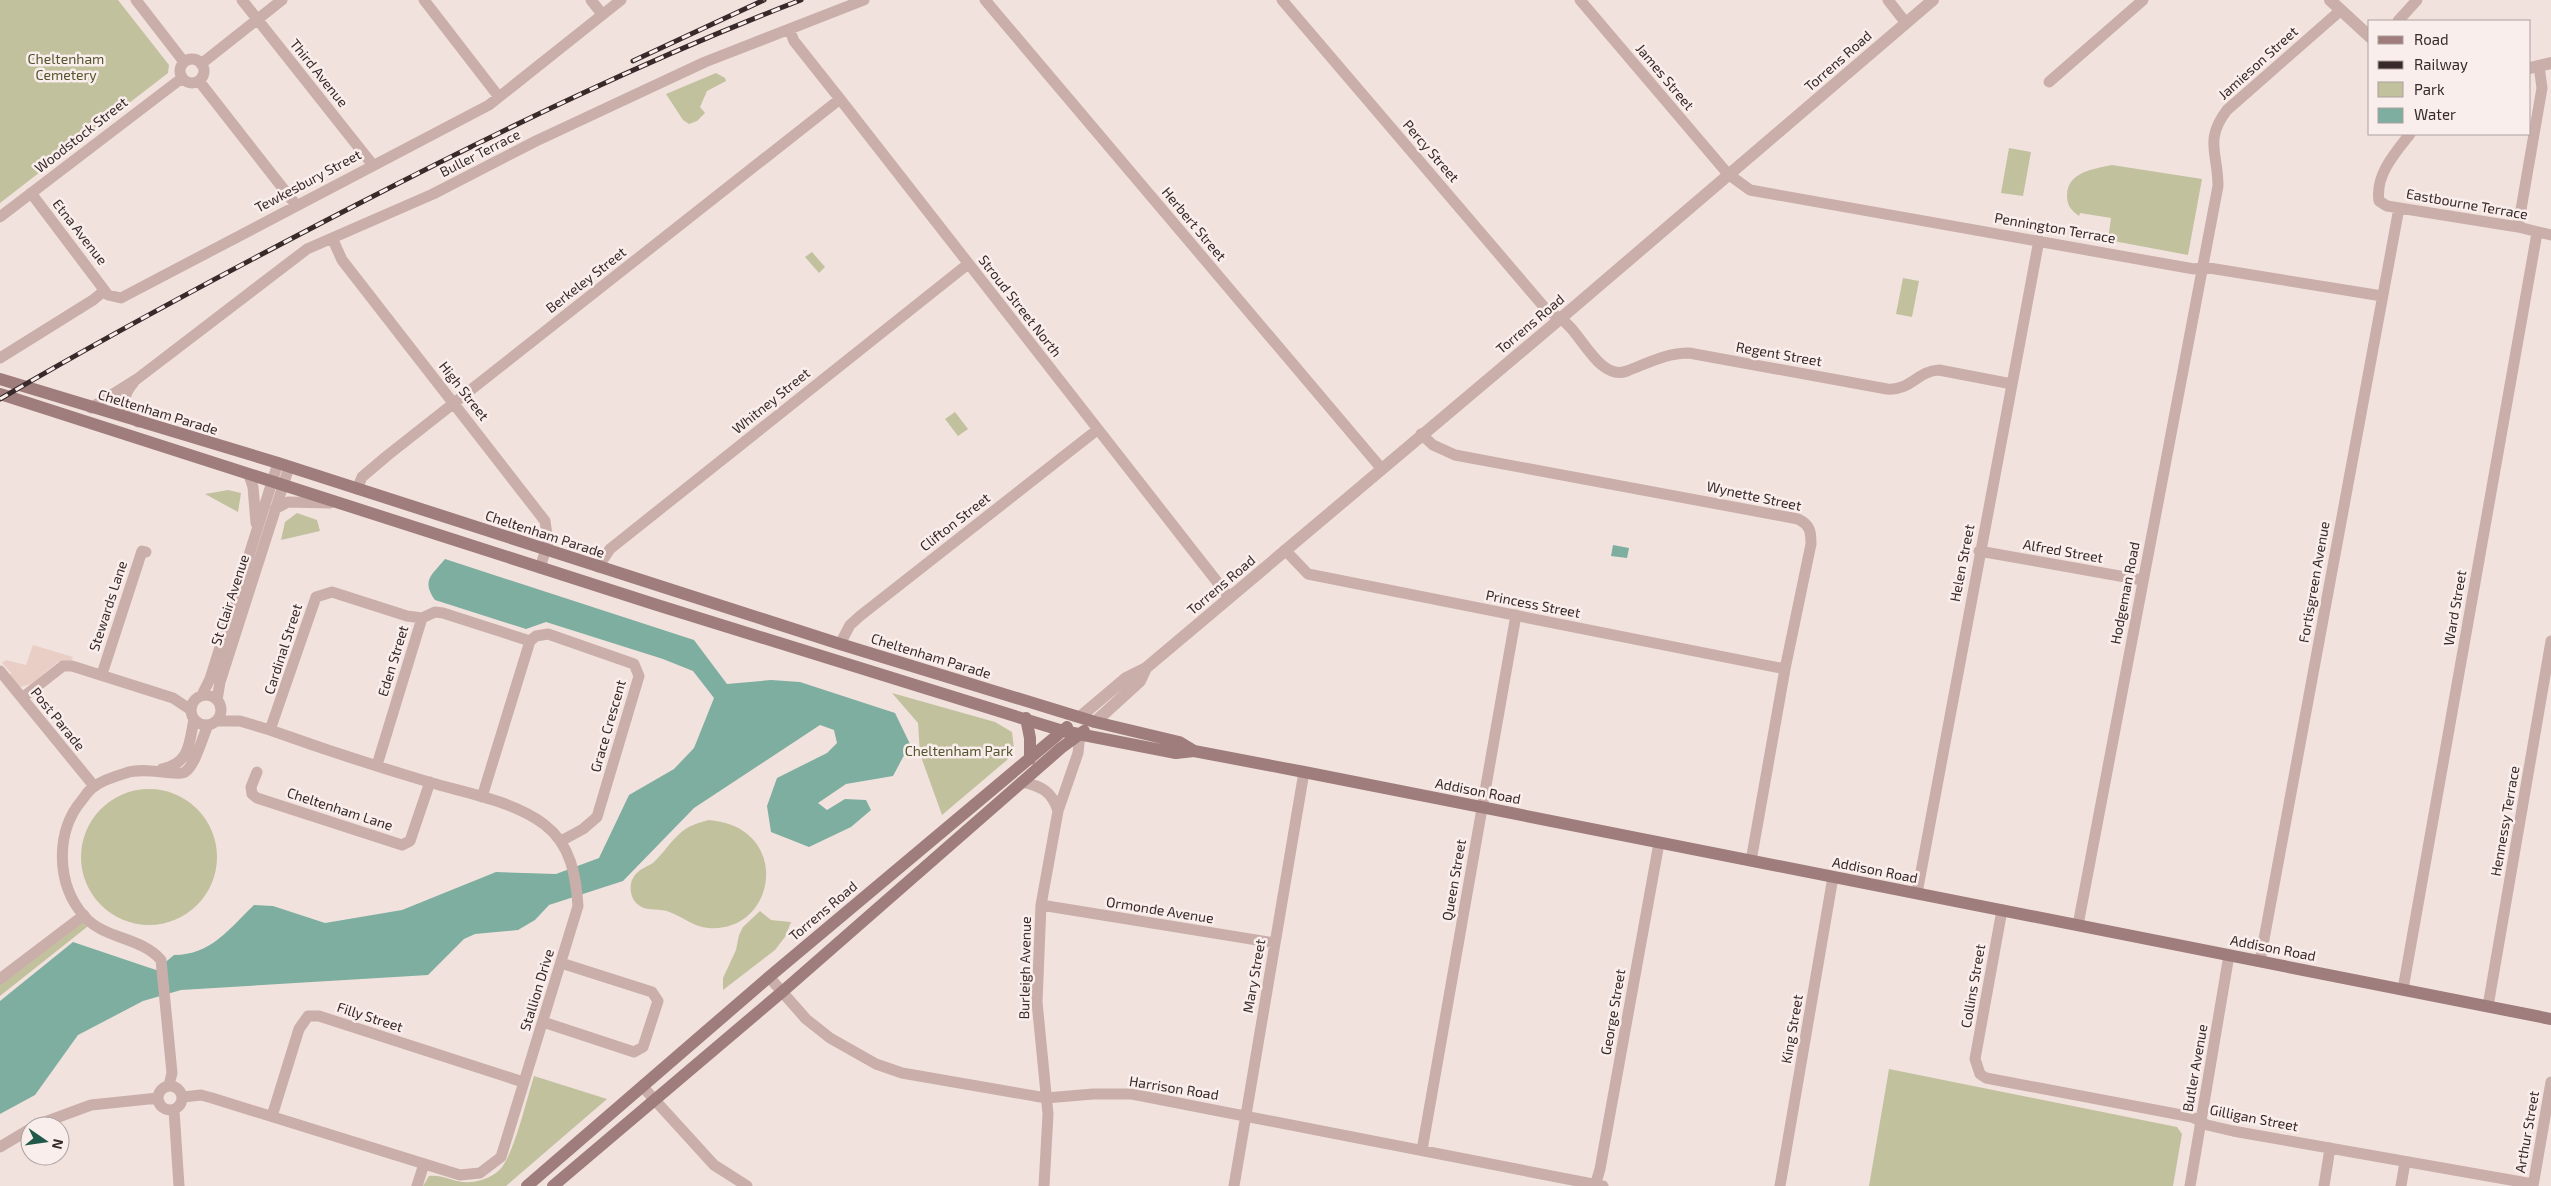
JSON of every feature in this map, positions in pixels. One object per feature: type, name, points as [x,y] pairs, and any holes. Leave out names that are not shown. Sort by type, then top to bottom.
[{"type":"main road","name":"Cheltenham Parade","points":[[0,378],[91,408],[283,465],[840,644],[1081,716]]},
{"type":"main road","points":[[0,394],[540,568],[1063,731]]},
{"type":"main road","name":"Addison Road","points":[[1081,716],[1096,722],[1178,742],[1194,751]]},
{"type":"main road","name":"Torrens Road","points":[[527,1186],[769,977],[1081,716]]},
{"type":"main road","points":[[1026,718],[1030,738],[1030,759]]},
{"type":"main road","name":"Torrens Road","points":[[553,1186],[782,992],[1022,782],[1096,722]]},
{"type":"main road","name":"Addison Road","points":[[1063,731],[1176,753],[1194,751],[1304,772],[2551,1019]]},
{"type":"main road","points":[[844,914],[847,924],[852,926],[860,924]]},
{"type":"street","points":[[136,0],[184,62]]},
{"type":"street","name":"Third Avenue","points":[[242,0],[372,164]]},
{"type":"street","points":[[202,64],[282,0]]},
{"type":"street","points":[[424,0],[499,96]]},
{"type":"street","points":[[590,0],[602,14]]},
{"type":"street","name":"Tewkesbury Street","points":[[104,291],[113,298],[129,295],[372,164],[489,104],[621,0]]},
{"type":"street","name":"Buller Terrace","points":[[91,408],[137,379],[306,249],[333,240],[433,194],[536,141],[705,62],[753,42],[790,31],[864,0]]},
{"type":"street","name":"Herbert Street","points":[[984,0],[1381,468]]},
{"type":"street","name":"Percy Street","points":[[1282,0],[1545,308],[1560,319]]},
{"type":"street","name":"James Street","points":[[1580,0],[1728,174]]},
{"type":"street","points":[[1888,0],[1906,22]]},
{"type":"street","name":"Torrens Road","points":[[1081,716],[1126,678],[1146,668],[1421,434],[1560,319],[1932,0]]},
{"type":"street","points":[[2049,82],[2143,0]]},
{"type":"street","points":[[2330,0],[2368,35]]},
{"type":"street","points":[[2399,20],[2417,0]]},
{"type":"street","name":"Jamieson Street","points":[[2203,267],[2218,186],[2213,139],[2217,123],[2227,110],[2341,10]]},
{"type":"street","name":"Stroud Street North","points":[[790,31],[794,41],[1229,597]]},
{"type":"street","points":[[193,59],[202,64],[204,74],[199,81],[190,84],[182,78],[180,70],[184,62],[193,59]]},
{"type":"street","points":[[2518,227],[2542,88],[2540,66]]},
{"type":"street","name":"Woodstock Street","points":[[0,217],[182,78]]},
{"type":"street","points":[[199,81],[296,205]]},
{"type":"street","name":"Berkeley Street","points":[[356,489],[362,477],[840,99]]},
{"type":"street","name":"Eastbourne Terrace","points":[[2409,135],[2385,170],[2378,193],[2379,201],[2386,206],[2518,227],[2551,235]]},
{"type":"street","name":"Pennington Terrace","points":[[1728,174],[1750,190],[2193,268],[2203,267],[2382,296]]},
{"type":"street","name":"Etna Avenue","points":[[31,193],[104,291]]},
{"type":"street","name":"Fortisgreen Avenue","points":[[2260,961],[2399,208]]},
{"type":"street","name":"Ward Street","points":[[2403,989],[2537,233]]},
{"type":"street","name":"High Street","points":[[333,240],[342,260],[545,521],[548,534],[546,550],[540,568]]},
{"type":"street","name":"Helen Street","points":[[1917,893],[1979,551],[2039,240]]},
{"type":"street","name":"Whitney Street","points":[[598,566],[610,549],[968,264]]},
{"type":"street","name":"Hodgeman Road","points":[[2078,925],[2142,580],[2203,267]]},
{"type":"street","points":[[0,358],[93,300],[104,291]]},
{"type":"street","name":"Regent Street","points":[[1560,319],[1567,324],[1603,366],[1613,372],[1624,372],[1675,353],[1689,353],[1887,389],[1905,388],[1930,370],[1939,370],[2012,384]]},
{"type":"street","name":"Buller Terrace","points":[[137,379],[126,392],[124,399],[127,408],[138,422]]},
{"type":"street","name":"Clifton Street","points":[[840,644],[850,625],[860,616],[1097,430]]},
{"type":"street","name":"Wynette Street","points":[[1421,434],[1433,445],[1455,455],[1798,519],[1807,524],[1811,532],[1811,544],[1785,669],[1751,860]]},
{"type":"street","name":"St Clair Avenue","points":[[199,697],[210,679],[256,532],[277,484],[283,465]]},
{"type":"street","name":"St Clair Avenue","points":[[249,475],[253,487],[256,532]]},
{"type":"street","name":"St Clair Avenue","points":[[219,704],[220,682],[275,509],[277,484]]},
{"type":"street","points":[[275,509],[288,502],[337,503]]},
{"type":"street","name":"Princess Street","points":[[1285,550],[1308,574],[1785,669]]},
{"type":"street","name":"Stewards Lane","points":[[102,674],[142,551],[146,552]]},
{"type":"street","name":"Alfred Street","points":[[1979,551],[2142,580]]},
{"type":"street","name":"Cardinal Street","points":[[270,730],[316,597],[332,592],[407,616],[422,618]]},
{"type":"street","name":"Eden Street","points":[[376,765],[422,618],[435,612],[443,612],[530,641]]},
{"type":"street","name":"Queen Street","points":[[1422,1150],[1516,615]]},
{"type":"street","name":"Grace Crescent","points":[[530,641],[536,636],[548,634],[634,664],[639,676],[598,817],[583,829],[561,841]]},
{"type":"street","points":[[482,797],[530,641]]},
{"type":"street","name":"Hennessy Terrace","points":[[2488,1006],[2551,641]]},
{"type":"street","points":[[22,698],[63,666],[72,666],[173,698],[209,695],[219,704],[212,723],[189,768],[180,774],[142,769],[127,772],[94,786],[76,808],[63,845],[65,878],[69,891],[84,915],[99,929],[152,950],[161,960],[172,1074],[170,1085]]},
{"type":"street","name":"Torrens Road","points":[[1096,722],[1140,681],[1146,668]]},
{"type":"street","name":"Post Parade","points":[[0,671],[94,786]]},
{"type":"street","points":[[158,770],[176,766],[181,761],[190,743],[192,715],[199,697]]},
{"type":"street","points":[[173,698],[200,724],[212,723]]},
{"type":"street","name":"Stallion Drive","points":[[219,704],[240,722]]},
{"type":"street","name":"Stallion Drive","points":[[183,1097],[201,1095],[460,1175],[480,1173],[492,1166],[501,1157],[578,906],[576,880],[570,859],[561,841],[545,825],[530,816],[482,797],[270,730],[240,722],[212,723]]},
{"type":"street","name":"Burleigh Avenue","points":[[1044,1186],[1048,1114],[1037,1002],[1041,905],[1058,811],[1078,752],[1080,734]]},
{"type":"street","name":"Cheltenham Lane","points":[[256,772],[251,787],[252,794],[257,798],[402,845],[410,841],[430,782]]},
{"type":"street","name":"Mary Street","points":[[1234,1186],[1304,772]]},
{"type":"street","points":[[1022,782],[1037,785],[1050,792],[1058,811]]},
{"type":"street","name":"George Street","points":[[1598,1186],[1659,843]]},
{"type":"street","name":"King Street","points":[[1780,1186],[1833,877]]},
{"type":"street","name":"Ormonde Avenue","points":[[1041,905],[1275,943]]},
{"type":"street","name":"Collins Street","points":[[1976,1067],[1975,1059],[2002,910]]},
{"type":"street","points":[[0,979],[84,915]]},
{"type":"street","name":"Butler Avenue","points":[[2190,1186],[2229,955]]},
{"type":"street","points":[[543,1022],[634,1052],[643,1047],[658,1001],[652,992],[561,963]]},
{"type":"street","name":"Harrison Road","points":[[769,977],[806,1019],[830,1038],[876,1064],[902,1073],[937,1081],[1046,1098],[1093,1094],[1132,1094],[1598,1186]]},
{"type":"street","name":"Filly Street","points":[[272,1116],[299,1029],[308,1016],[319,1016],[523,1082]]},
{"type":"street","name":"Gilligan Street","points":[[1976,1067],[1980,1074],[1986,1078],[2192,1117],[2200,1123],[2233,1131],[2533,1185]]},
{"type":"street","name":"Arthur Street","points":[[2533,1185],[2551,1082]]},
{"type":"street","points":[[158,1098],[163,1088],[170,1085],[180,1090],[183,1097],[180,1105],[174,1110]]},
{"type":"street","points":[[642,1086],[714,1165],[747,1186]]},
{"type":"street","points":[[158,1098],[163,1108],[174,1110]]},
{"type":"street","points":[[57,1116],[91,1105],[158,1098]]},
{"type":"street","points":[[174,1110],[179,1186]]},
{"type":"street","points":[[0,1147],[20,1135]]},
{"type":"street","points":[[2324,1186],[2330,1148]]},
{"type":"street","points":[[2401,1186],[2405,1162]]},
{"type":"street","points":[[417,1186],[424,1164]]},
{"type":"green space","name":"Cheltenham Cemetery","points":[[0,0],[118,0],[169,65],[168,73],[0,203]]},
{"type":"green space","points":[[716,73],[725,78],[726,81],[707,91],[700,107],[705,113],[697,121],[689,124],[683,120],[666,94]]},
{"type":"green space","points":[[2009,148],[2031,152],[2023,196],[2001,193]]},
{"type":"green space","points":[[2112,165],[2202,179],[2188,255],[2108,240],[2111,218],[2080,213],[2079,216],[2072,210],[2067,196],[2071,182],[2089,170]]},
{"type":"green space","points":[[812,252],[825,267],[819,273],[805,257]]},
{"type":"green space","points":[[1903,278],[1919,281],[1912,317],[1896,314]]},
{"type":"green space","points":[[955,412],[968,429],[958,436],[945,419]]},
{"type":"green space","points":[[228,490],[241,493],[238,512],[205,494]]},
{"type":"green space","points":[[297,513],[317,520],[320,531],[281,540],[285,522]]},
{"type":"green space","name":"Cheltenham Park","points":[[892,693],[995,722],[1012,732],[1014,749],[1007,760],[942,815],[920,754],[918,723]]},
{"type":"green space","points":[[149,789],[175,794],[187,800],[197,809],[206,819],[212,831],[217,857],[212,883],[206,895],[197,905],[187,914],[175,920],[149,925],[123,920],[111,914],[101,905],[92,895],[86,883],[81,857],[86,831],[92,819],[101,809],[111,800],[123,794]]},
{"type":"green space","points":[[709,820],[736,827],[754,841],[764,859],[766,878],[761,898],[750,914],[732,925],[709,928],[693,924],[667,911],[647,909],[639,906],[633,899],[631,891],[631,883],[635,875],[641,869],[654,862],[683,831],[698,823]]},
{"type":"green space","points":[[760,911],[771,920],[791,922],[785,937],[775,950],[723,990],[723,978],[736,950],[739,935],[743,927]]},
{"type":"green space","points":[[84,915],[92,923],[0,996],[0,979]]},
{"type":"green space","points":[[1889,1069],[2177,1127],[2182,1134],[2173,1186],[1869,1186]]},
{"type":"green space","points":[[534,1076],[607,1099],[506,1186],[423,1186],[429,1176],[440,1176],[460,1182],[471,1182],[488,1178],[496,1173],[502,1167],[512,1149]]},
{"type":"shaded area","points":[[33,645],[73,657],[71,662],[58,662],[31,684],[20,687],[9,676],[11,673],[2,663],[6,660],[26,665]]},
{"type":"water","points":[[1613,545],[1629,548],[1627,558],[1611,556]]},
{"type":"water","points":[[445,559],[694,640],[727,684],[771,680],[800,682],[895,713],[910,744],[893,776],[846,784],[818,803],[827,810],[845,799],[866,800],[871,810],[851,827],[809,847],[771,832],[767,806],[777,778],[827,753],[837,743],[834,730],[820,725],[694,808],[623,881],[549,905],[535,920],[518,930],[475,934],[464,939],[428,975],[181,990],[143,1001],[78,1035],[35,1095],[0,1114],[0,1001],[73,942],[156,970],[174,955],[199,951],[209,946],[254,905],[273,906],[325,923],[402,910],[496,872],[556,874],[599,858],[629,795],[674,769],[694,748],[714,698],[693,671],[663,659],[546,622],[526,629],[435,600],[429,587],[429,582],[432,574]]},
{"type":"railway","points":[[633,61],[764,0]]},
{"type":"railway","points":[[0,399],[221,276],[465,150],[631,71],[801,0]]}]
